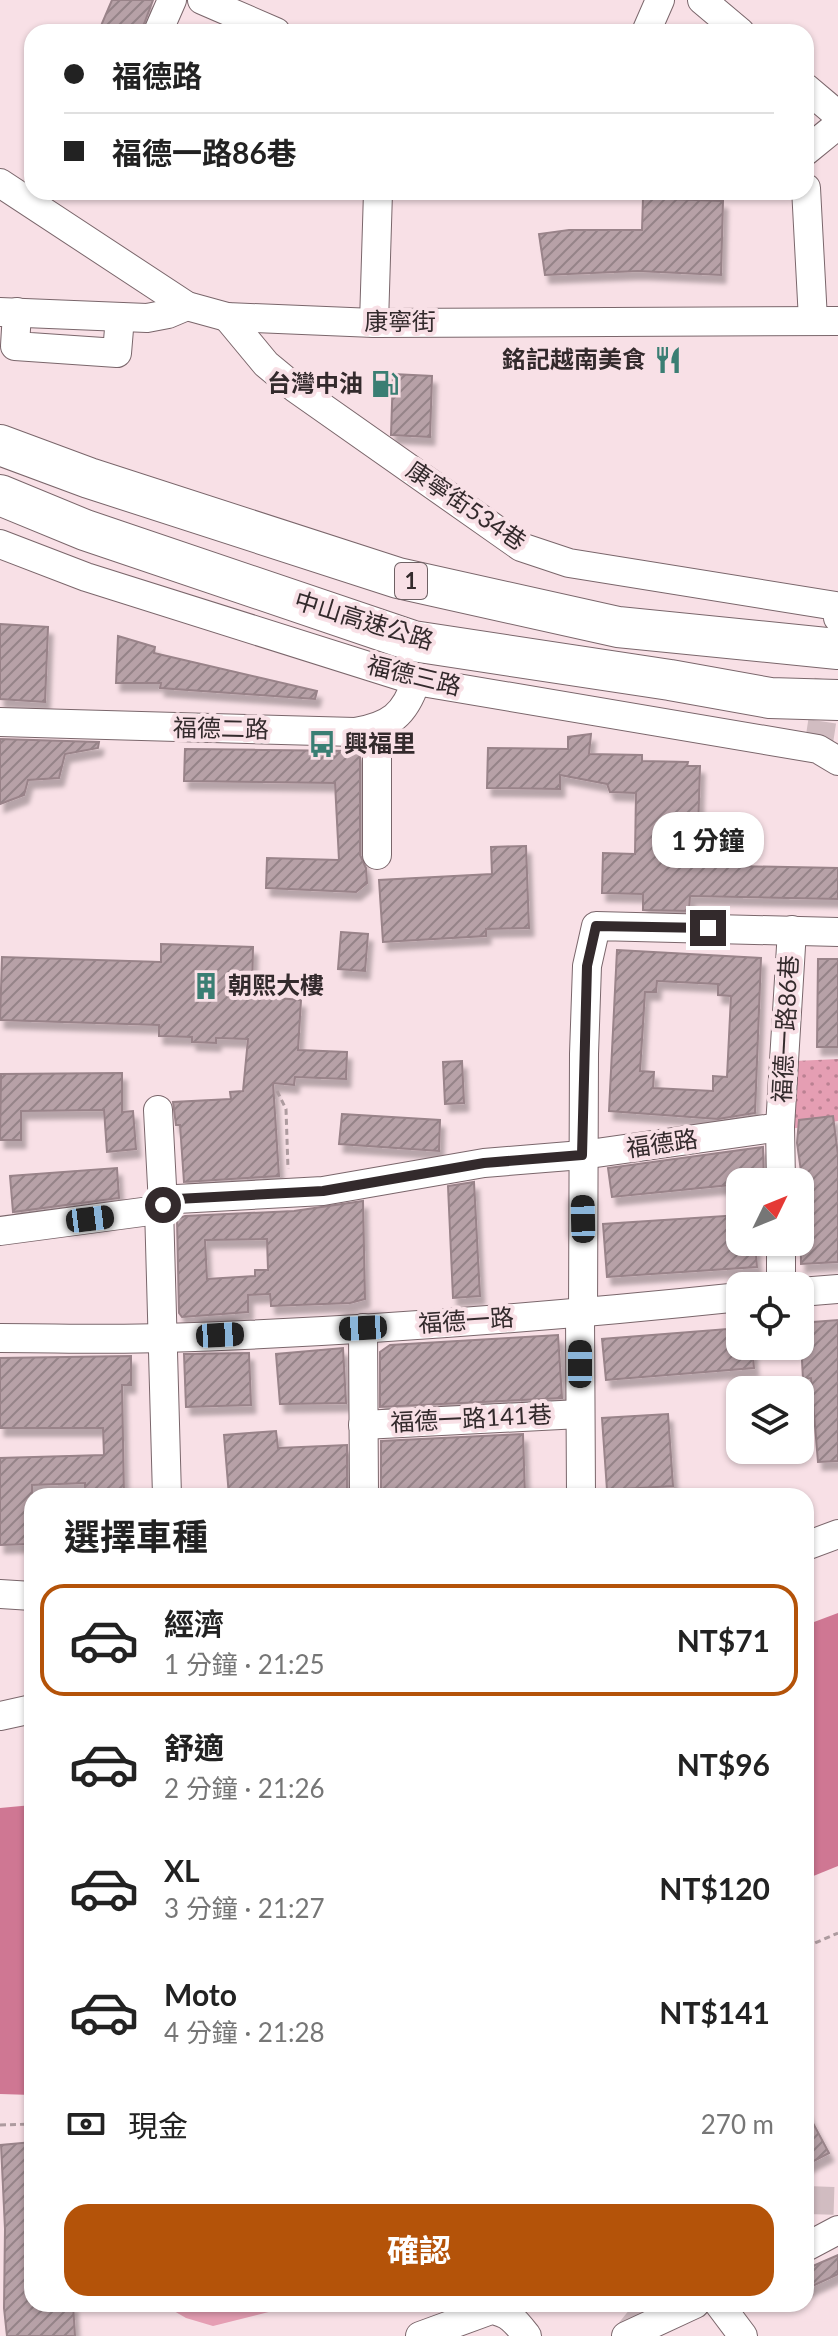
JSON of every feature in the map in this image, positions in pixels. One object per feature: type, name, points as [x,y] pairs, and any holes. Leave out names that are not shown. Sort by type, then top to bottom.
[{"type":"highway","name":"1","points":[[0,445],[89,478],[398,578],[618,627],[838,649]]},
{"type":"highway","name":"中山高速公路","points":[[0,495],[85,530],[413,641],[770,698],[838,700]]},
{"type":"highway","points":[[770,698],[838,713]]},
{"type":"street","points":[[162,24],[172,0]]},
{"type":"street","points":[[202,0],[258,24]]},
{"type":"street","points":[[650,24],[660,0]]},
{"type":"street","points":[[702,0],[730,24]]},
{"type":"street","points":[[814,95],[838,115]]},
{"type":"street","points":[[814,144],[838,125]]},
{"type":"street","name":"康寧街","points":[[0,183],[24,199]]},
{"type":"street","name":"康寧街","points":[[26,200],[187,306],[227,317],[374,323],[826,321]]},
{"type":"street","points":[[374,323],[378,200]]},
{"type":"street","points":[[808,200],[826,321]]},
{"type":"street","points":[[120,317],[117,353],[15,346],[8,312],[147,318],[187,306]]},
{"type":"street","points":[[82,349],[83,315]]},
{"type":"street","name":"康寧街534巷","points":[[227,317],[266,364],[295,388],[521,547],[569,563],[836,606],[838,618]]},
{"type":"street","name":"福德三路","points":[[0,544],[86,577],[416,681],[818,749],[838,761]]},
{"type":"street","points":[[377,855],[377,728],[391,721],[410,702],[416,681]]},
{"type":"street","name":"福德二路","points":[[0,722],[355,732],[377,728]]},
{"type":"street","name":"福德一路86巷","points":[[582,1314],[587,966],[596,926],[838,932]]},
{"type":"street","name":"福德一路86巷","points":[[781,1168],[780,1127],[792,930]]},
{"type":"street","points":[[158,1110],[167,1488]]},
{"type":"street","name":"福德路","points":[[0,1231],[150,1211],[177,1199],[372,1184],[484,1163],[582,1155],[780,1127]]},
{"type":"street","points":[[814,1291],[838,1289]]},
{"type":"street","name":"福德一路","points":[[0,1338],[162,1338],[363,1328],[582,1314],[726,1299]]},
{"type":"street","name":"福德一路141巷","points":[[581,1488],[582,1314]]},
{"type":"street","name":"福德一路141巷","points":[[363,1328],[364,1488]]},
{"type":"street","name":"福德一路141巷","points":[[363,1425],[580,1414]]},
{"type":"street","points":[[814,1543],[838,1534]]},
{"type":"street","points":[[0,1594],[24,1596]]},
{"type":"street","points":[[0,1716],[24,1711]]},
{"type":"street","points":[[814,2243],[838,2230]]},
{"type":"street","points":[[420,2336],[486,2312]]},
{"type":"street","points":[[503,2312],[512,2317],[527,2336]]},
{"type":"street","points":[[627,2336],[678,2312]]},
{"type":"street","points":[[725,2312],[743,2336]]},
{"type":"path","points":[[277,1091],[286,1109],[289,1192]]},
{"type":"path","points":[[814,1944],[838,1933]]},
{"type":"path","points":[[0,2125],[24,2124]]},
{"type":"shaded area","points":[[838,1059],[838,1121],[790,1129],[795,1061]]},
{"type":"shaded area","points":[[838,1613],[838,1866],[814,1876],[814,1622]]},
{"type":"shaded area","points":[[24,1806],[24,2095],[0,2094],[0,1808]]},
{"type":"shaded area","points":[[176,2312],[268,2312],[213,2326]]},
{"type":"building","points":[[112,0],[153,0],[144,24],[102,24]]},
{"type":"building","points":[[643,200],[723,201],[721,275],[638,271],[545,275],[539,234],[569,230],[642,230]]},
{"type":"building","points":[[393,374],[432,376],[430,437],[391,435]]},
{"type":"building","points":[[0,624],[48,627],[45,702],[0,699]]},
{"type":"building","points":[[118,636],[155,647],[154,653],[317,691],[315,699],[160,688],[161,683],[116,683]]},
{"type":"building","points":[[591,734],[589,754],[642,755],[642,761],[688,762],[687,766],[700,766],[698,832],[733,832],[733,866],[838,868],[838,899],[690,896],[689,911],[643,910],[643,894],[602,893],[603,853],[635,854],[636,793],[610,792],[607,784],[560,775],[560,789],[487,788],[488,748],[568,749],[568,737]]},
{"type":"building","points":[[0,739],[99,742],[98,748],[65,754],[59,778],[28,780],[24,795],[0,804]]},
{"type":"building","points":[[185,749],[356,751],[360,754],[360,855],[366,868],[367,883],[356,892],[266,888],[267,858],[339,860],[335,783],[184,781]]},
{"type":"building","points":[[526,846],[529,928],[486,929],[486,936],[383,942],[379,880],[492,874],[491,847]]},
{"type":"building","points":[[341,932],[368,934],[365,971],[338,969]]},
{"type":"building","points":[[161,944],[253,947],[252,996],[301,1000],[298,1050],[347,1052],[346,1079],[295,1077],[294,1085],[273,1083],[279,1176],[184,1182],[180,1125],[176,1125],[173,1102],[231,1099],[230,1092],[243,1091],[248,1039],[216,1038],[216,1043],[192,1042],[192,1037],[159,1036],[159,1025],[0,1020],[2,957],[161,962]]},
{"type":"building","points":[[617,950],[761,958],[755,1113],[718,1119],[609,1111]],"holes":[[[657,981],[718,984],[718,995],[731,996],[727,1077],[713,1076],[713,1091],[653,1088],[654,1072],[640,1071],[645,992],[656,992]]]},
{"type":"building","points":[[818,959],[838,959],[838,1047],[817,1047]]},
{"type":"building","points":[[462,1061],[464,1103],[445,1104],[443,1062]]},
{"type":"building","points":[[122,1073],[122,1112],[133,1111],[136,1149],[107,1152],[104,1110],[21,1111],[21,1140],[0,1140],[1,1074]]},
{"type":"building","points":[[342,1114],[440,1120],[439,1151],[339,1144]]},
{"type":"building","points":[[833,1116],[838,1155],[838,1262],[801,1264],[801,1256],[814,1256],[814,1168],[801,1168],[797,1143],[799,1120]]},
{"type":"building","points":[[763,1147],[764,1168],[726,1168],[726,1185],[612,1197],[608,1168]]},
{"type":"building","points":[[117,1168],[119,1198],[13,1212],[10,1176]]},
{"type":"building","points":[[474,1182],[480,1296],[453,1298],[448,1186]]},
{"type":"building","points":[[363,1201],[365,1299],[350,1303],[271,1306],[270,1294],[248,1295],[248,1312],[182,1317],[179,1313],[177,1219],[185,1216],[294,1211]],"holes":[[[267,1239],[268,1270],[255,1270],[255,1276],[207,1279],[205,1240]]]},
{"type":"building","points":[[726,1216],[726,1256],[756,1256],[757,1267],[607,1277],[603,1224]]},
{"type":"building","points":[[838,1320],[838,1461],[818,1462],[814,1376],[803,1376],[802,1360],[814,1360],[814,1322]]},
{"type":"building","points":[[726,1329],[726,1360],[753,1360],[754,1368],[606,1380],[602,1339]]},
{"type":"building","points":[[558,1335],[562,1398],[380,1407],[380,1352],[390,1345]]},
{"type":"building","points":[[343,1348],[346,1403],[280,1404],[276,1354]]},
{"type":"building","points":[[249,1353],[251,1405],[186,1407],[184,1354]]},
{"type":"building","points":[[131,1356],[131,1385],[122,1385],[124,1488],[85,1488],[85,1483],[24,1488],[24,1544],[0,1545],[0,1458],[104,1455],[103,1428],[0,1428],[0,1358]]},
{"type":"building","points":[[668,1414],[673,1486],[607,1488],[602,1418]]},
{"type":"building","points":[[276,1431],[278,1448],[347,1445],[347,1488],[228,1488],[224,1435]]},
{"type":"building","points":[[523,1434],[525,1488],[381,1488],[381,1441]]},
{"type":"building","points":[[814,2125],[829,2153],[814,2161]]},
{"type":"building","points":[[24,2143],[24,2312],[74,2312],[75,2336],[7,2336],[1,2145]]},
{"type":"building","points":[[838,2255],[838,2274],[814,2285],[814,2266]]},
{"type":"tunnel","points":[[818,749],[836,631]]},
{"type":"tunnel","points":[[814,2200],[838,2201]]},
{"type":"tunnel","points":[[627,2335],[646,2312]]},
{"type":"place","name":"銘記越南美食","points":[[668,360]]},
{"type":"place","name":"台灣中油","points":[[385,384]]},
{"type":"place","name":"興福里","points":[[322,744]]},
{"type":"place","name":"朝熙大樓","points":[[206,986]]},
{"type":"route","points":[[163,1205],[177,1199],[323,1191],[484,1163],[582,1155],[587,966],[596,926],[708,928]]}]
